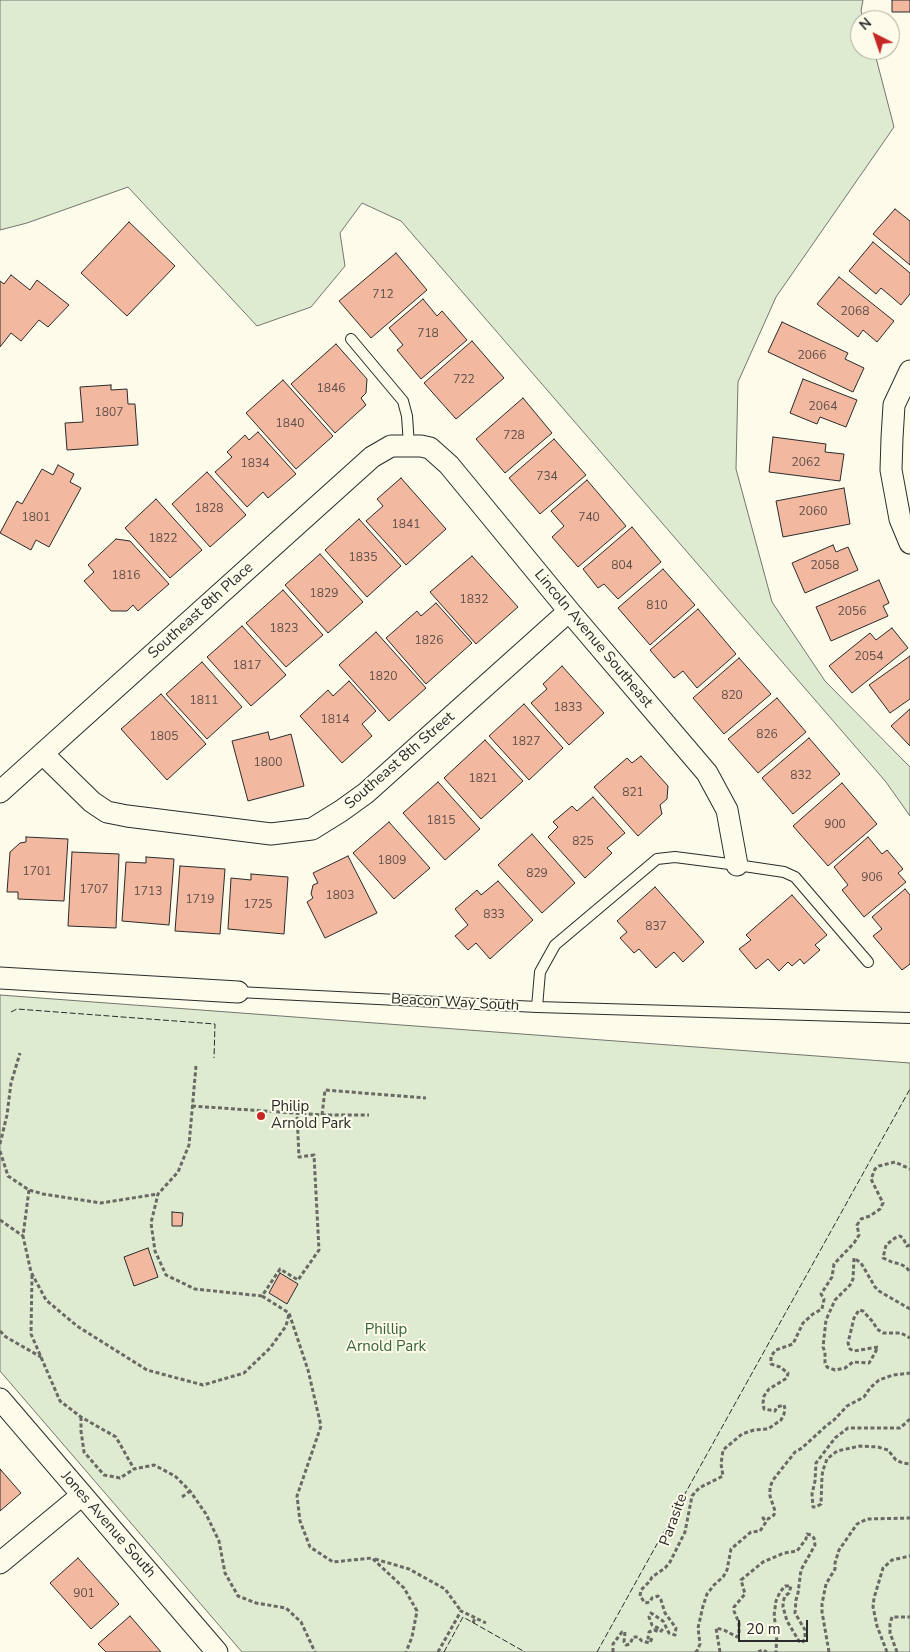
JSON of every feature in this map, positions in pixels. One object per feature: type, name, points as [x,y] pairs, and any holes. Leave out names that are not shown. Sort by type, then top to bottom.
[{"type":"street","points":[[910,371],[894,405],[892,470],[900,519],[910,543]]},
{"type":"street","name":"Lincoln Avenue Southeast","points":[[408,445],[430,448],[449,465],[569,611],[707,773],[727,810],[737,865]]},
{"type":"street","name":"Southeast 8th Place","points":[[0,792],[372,456],[391,446],[408,445]]},
{"type":"street","name":"Southeast 8th Street","points":[[43,754],[92,802],[107,812],[272,834],[312,829],[366,793],[569,611]]},
{"type":"street","name":"Beacon Way South","points":[[0,978],[238,992]]},
{"type":"street","name":"Jones Avenue South","points":[[0,1398],[217,1652]]},
{"type":"street","points":[[0,1563],[82,1496]]},
{"type":"lane","points":[[351,340],[403,401],[407,416],[408,445]]},
{"type":"lane","points":[[537,1007],[540,972],[555,945],[657,859],[675,857],[784,872],[795,878],[868,962]]},
{"type":"lane","name":"Beacon Way South","points":[[238,992],[537,1007],[910,1018]]},
{"type":"path","points":[[0,1144],[7,1115],[11,1082],[20,1053]]},
{"type":"path","points":[[196,1066],[189,1145],[178,1172],[158,1194],[151,1223],[156,1251],[166,1275],[195,1289],[262,1296],[289,1313],[308,1370],[321,1426],[298,1496],[300,1521],[310,1547],[334,1562],[372,1558],[409,1569],[445,1589],[462,1611],[486,1623]]},
{"type":"path","points":[[322,1115],[325,1090],[426,1098]]},
{"type":"path","points":[[192,1106],[297,1114],[369,1115]]},
{"type":"path","points":[[262,1296],[280,1269],[298,1280],[319,1250],[314,1155],[299,1157],[297,1114]]},
{"type":"path","points":[[0,1151],[8,1176],[29,1190],[43,1194],[101,1203],[158,1194]]},
{"type":"path","name":"Parasite","points":[[613,1652],[613,1644],[622,1632],[625,1632],[624,1642],[626,1645],[630,1644],[634,1637],[650,1643],[652,1638],[648,1638],[650,1632],[654,1630],[660,1632],[662,1630],[652,1625],[649,1616],[651,1613],[663,1621],[667,1630],[674,1635],[676,1628],[665,1613],[661,1600],[658,1596],[645,1603],[640,1596],[641,1590],[650,1582],[652,1577],[670,1562],[685,1532],[692,1496],[699,1488],[723,1476],[723,1450],[742,1434],[754,1430],[768,1429],[781,1420],[784,1414],[784,1405],[777,1407],[775,1411],[764,1409],[764,1396],[769,1389],[788,1378],[788,1373],[780,1367],[771,1364],[770,1356],[776,1350],[793,1344],[803,1323],[822,1309],[824,1300],[821,1294],[832,1277],[834,1264],[859,1235],[857,1225],[861,1219],[870,1216],[880,1209],[883,1203],[871,1179],[875,1169],[879,1166],[895,1162],[910,1169]]},
{"type":"path","points":[[29,1190],[22,1236],[32,1275],[32,1334],[60,1401],[81,1417],[116,1437],[134,1469]]},
{"type":"path","points":[[0,1220],[22,1236]]},
{"type":"path","points":[[910,1245],[907,1246],[900,1236],[895,1238],[886,1245],[883,1258],[906,1267],[910,1272]]},
{"type":"path","points":[[910,1309],[875,1287],[860,1263],[854,1258],[853,1279],[850,1285],[835,1300],[826,1320],[823,1347],[825,1363],[827,1367],[835,1370],[845,1368],[853,1362],[869,1363],[871,1360],[878,1347],[854,1351],[850,1349],[848,1343],[854,1318],[859,1310],[863,1311],[877,1329],[883,1333],[901,1333],[910,1338]]},
{"type":"path","points":[[32,1275],[46,1300],[77,1326],[147,1370],[203,1385],[244,1373],[270,1348],[286,1326],[289,1313]]},
{"type":"path","points":[[0,1330],[6,1337],[42,1358]]},
{"type":"path","points":[[695,1652],[700,1644],[698,1628],[703,1606],[714,1585],[723,1577],[727,1570],[731,1549],[751,1532],[760,1530],[766,1522],[763,1518],[768,1519],[776,1511],[770,1496],[772,1480],[795,1452],[834,1420],[847,1406],[864,1397],[879,1380],[893,1375],[910,1373]]},
{"type":"path","points":[[81,1417],[84,1452],[104,1475],[120,1478],[134,1469],[154,1465],[175,1476],[190,1491],[206,1514],[220,1541],[225,1573],[238,1596],[256,1603],[286,1608],[301,1622],[315,1652]]},
{"type":"path","points":[[910,1419],[900,1428],[848,1428],[835,1438],[816,1463],[812,1494],[813,1507],[821,1504],[823,1470],[827,1459],[837,1451],[860,1446],[878,1446],[888,1450],[896,1460],[910,1464]]},
{"type":"path","points":[[182,1498],[190,1491]]},
{"type":"path","points":[[830,1652],[822,1604],[826,1584],[835,1569],[839,1550],[857,1524],[867,1519],[910,1518]]},
{"type":"path","points":[[720,1652],[716,1628],[736,1637],[739,1634],[739,1623],[734,1607],[745,1594],[741,1580],[763,1562],[784,1553],[797,1551],[806,1539],[807,1534],[811,1535],[814,1538],[815,1545],[800,1570],[795,1613],[805,1630],[805,1639],[802,1643],[799,1641],[787,1621],[783,1602],[791,1586],[785,1586],[776,1601],[774,1616],[777,1632],[776,1652]]},
{"type":"path","points":[[887,1652],[877,1626],[873,1607],[874,1598],[883,1568],[892,1560],[910,1556]]},
{"type":"path","points":[[372,1558],[404,1588],[417,1611],[412,1637],[406,1652]]},
{"type":"path","points":[[438,1652],[462,1611]]},
{"type":"path","points":[[897,1652],[890,1633],[892,1617],[910,1617]]},
{"type":"path","points":[[472,1623],[475,1618]]},
{"type":"path","points":[[758,1652],[764,1650],[767,1652]]},
{"type":"green space","points":[[0,0],[863,0],[861,10],[850,10],[850,60],[877,60],[894,127],[776,297],[738,382],[736,469],[772,602],[825,681],[910,767],[910,816],[886,782],[401,221],[362,203],[340,233],[345,266],[311,307],[257,326],[128,187],[27,223],[0,230]]},
{"type":"green space","name":"Phillip Arnold Park","points":[[0,995],[910,1063],[910,1652],[242,1652],[0,1371]]},
{"type":"building","points":[[892,0],[910,0],[910,12],[892,10]]},
{"type":"building","points":[[895,209],[910,221],[910,265],[873,234]]},
{"type":"building","points":[[129,222],[175,266],[127,316],[81,273]]},
{"type":"building","points":[[873,242],[910,273],[910,294],[901,305],[881,288],[876,294],[849,271]]},
{"type":"building","points":[[396,253],[427,290],[371,338],[339,301]]},
{"type":"building","points":[[11,275],[30,290],[37,280],[69,305],[48,327],[39,320],[21,341],[11,333],[0,347],[0,281],[4,284]]},
{"type":"building","points":[[839,277],[894,321],[877,342],[863,330],[858,337],[817,304]]},
{"type":"building","points":[[423,299],[437,316],[442,311],[467,340],[421,379],[397,350],[403,345],[389,328]]},
{"type":"building","points":[[782,322],[848,353],[845,359],[864,368],[853,392],[768,352]]},
{"type":"building","points":[[472,341],[504,378],[456,419],[424,383]]},
{"type":"building","points":[[336,344],[367,379],[366,393],[361,398],[366,405],[335,433],[291,384]]},
{"type":"building","points":[[803,379],[857,400],[846,427],[820,417],[817,424],[790,413]]},
{"type":"building","points":[[283,380],[333,436],[296,469],[246,413]]},
{"type":"building","points":[[111,385],[111,390],[127,389],[128,404],[135,404],[138,445],[67,450],[65,423],[83,422],[80,387]]},
{"type":"building","points":[[523,398],[552,433],[505,473],[476,439]]},
{"type":"building","points":[[258,432],[296,474],[268,498],[263,492],[247,507],[215,472],[232,457],[227,452],[245,435],[249,440]]},
{"type":"building","points":[[773,437],[826,444],[825,452],[844,454],[840,481],[769,472]]},
{"type":"building","points":[[554,439],[586,475],[540,514],[509,478]]},
{"type":"building","points":[[58,465],[74,474],[70,482],[81,488],[49,547],[36,540],[31,550],[0,533],[17,501],[22,504],[42,469],[53,475]]},
{"type":"building","points":[[207,472],[246,515],[210,547],[172,504]]},
{"type":"building","points":[[401,478],[446,529],[406,565],[366,521],[383,506],[377,499]]},
{"type":"building","points":[[587,480],[626,526],[578,567],[552,537],[564,526],[551,511]]},
{"type":"building","points":[[844,488],[850,524],[783,537],[776,501]]},
{"type":"building","points":[[156,499],[202,550],[170,578],[125,528]]},
{"type":"building","points":[[359,519],[401,566],[367,597],[325,550]]},
{"type":"building","points":[[632,527],[661,562],[618,599],[604,584],[598,588],[583,569]]},
{"type":"building","points":[[116,539],[130,541],[169,584],[138,611],[133,605],[127,611],[111,611],[84,581],[94,572],[88,565]]},
{"type":"building","points":[[833,545],[836,552],[848,547],[858,570],[805,593],[792,563]]},
{"type":"building","points":[[320,554],[363,602],[328,633],[285,585]]},
{"type":"building","points":[[472,556],[518,607],[476,644],[430,592]]},
{"type":"building","points":[[663,569],[695,605],[650,645],[618,608]]},
{"type":"building","points":[[879,580],[889,603],[883,606],[888,616],[831,641],[816,607]]},
{"type":"building","points":[[283,590],[323,635],[286,667],[246,623]]},
{"type":"building","points":[[436,603],[472,643],[426,684],[386,638],[417,611],[421,616]]},
{"type":"building","points":[[698,609],[736,654],[697,688],[683,671],[674,678],[650,650]]},
{"type":"building","points":[[242,626],[286,675],[251,706],[207,657]]},
{"type":"building","points":[[892,628],[908,648],[852,693],[829,666],[870,633],[876,640]]},
{"type":"building","points":[[376,632],[426,688],[389,721],[339,665]]},
{"type":"building","points":[[910,656],[910,699],[890,713],[869,685]]},
{"type":"building","points":[[739,658],[771,694],[724,734],[693,698]]},
{"type":"building","points":[[202,662],[242,707],[207,739],[166,694]]},
{"type":"building","points":[[562,666],[604,713],[569,745],[531,703],[547,689],[543,684]]},
{"type":"building","points":[[349,681],[376,711],[362,724],[372,736],[342,763],[300,716],[328,690],[333,696]]},
{"type":"building","points":[[161,694],[206,744],[167,780],[121,729]]},
{"type":"building","points":[[777,698],[806,732],[758,773],[728,739]]},
{"type":"building","points":[[524,704],[563,748],[529,780],[489,736]]},
{"type":"building","points":[[910,709],[910,746],[891,726]]},
{"type":"building","points":[[268,732],[270,740],[291,734],[304,786],[248,801],[232,741]]},
{"type":"building","points":[[809,738],[840,774],[793,814],[762,778]]},
{"type":"building","points":[[485,740],[523,781],[481,819],[444,778]]},
{"type":"building","points":[[641,756],[668,786],[667,799],[660,805],[662,814],[638,836],[594,787],[627,758],[632,763]]},
{"type":"building","points":[[438,782],[480,829],[445,860],[403,813]]},
{"type":"building","points":[[842,783],[877,824],[828,866],[793,826]]},
{"type":"building","points":[[593,797],[625,833],[607,848],[612,853],[585,878],[548,837],[558,827],[553,822],[572,806],[577,811]]},
{"type":"building","points":[[389,822],[430,868],[394,899],[353,853]]},
{"type":"building","points":[[532,834],[575,883],[542,913],[498,865]]},
{"type":"building","points":[[26,837],[68,839],[64,901],[18,899],[18,892],[7,892],[10,852],[20,843],[26,842]]},
{"type":"building","points":[[868,837],[882,854],[887,850],[903,869],[898,873],[906,882],[864,917],[842,890],[848,885],[834,867]]},
{"type":"building","points":[[72,852],[119,854],[116,928],[68,926]]},
{"type":"building","points":[[348,856],[377,913],[325,938],[307,902],[313,898],[311,894],[313,885],[318,883],[313,873]]},
{"type":"building","points":[[146,857],[174,859],[169,925],[122,921],[126,862],[146,863]]},
{"type":"building","points":[[180,866],[225,869],[220,934],[175,931]]},
{"type":"building","points":[[251,874],[288,877],[284,934],[228,929],[231,878],[251,880]]},
{"type":"building","points":[[498,881],[533,920],[490,959],[476,943],[468,950],[455,936],[468,925],[455,909],[477,890],[481,895]]},
{"type":"building","points":[[655,887],[704,942],[683,962],[674,952],[656,968],[639,949],[634,953],[620,938],[627,932],[617,921]]},
{"type":"building","points":[[905,889],[910,895],[910,964],[902,970],[873,936],[882,929],[872,917]]},
{"type":"building","points":[[792,895],[827,935],[815,945],[820,950],[804,964],[800,959],[792,966],[788,962],[779,971],[768,959],[756,969],[739,949],[751,940],[746,935]]},
{"type":"building","points":[[172,1212],[183,1213],[182,1226],[172,1226]]},
{"type":"building","points":[[148,1248],[158,1277],[134,1286],[124,1257]]},
{"type":"building","points":[[280,1273],[298,1284],[287,1304],[269,1293]]},
{"type":"building","points":[[0,1469],[21,1493],[0,1511]]},
{"type":"building","points":[[78,1558],[119,1604],[91,1629],[50,1583]]},
{"type":"building","points":[[130,1616],[161,1652],[106,1652],[98,1644]]},
{"type":"fence","points":[[11,1012],[17,1009],[215,1024],[214,1058]]},
{"type":"fence","points":[[597,1652],[910,1089]]},
{"type":"fence","points":[[444,1652],[463,1617],[525,1652]]},
{"type":"place","name":"Philip Arnold Park","points":[[261,1116]]}]
